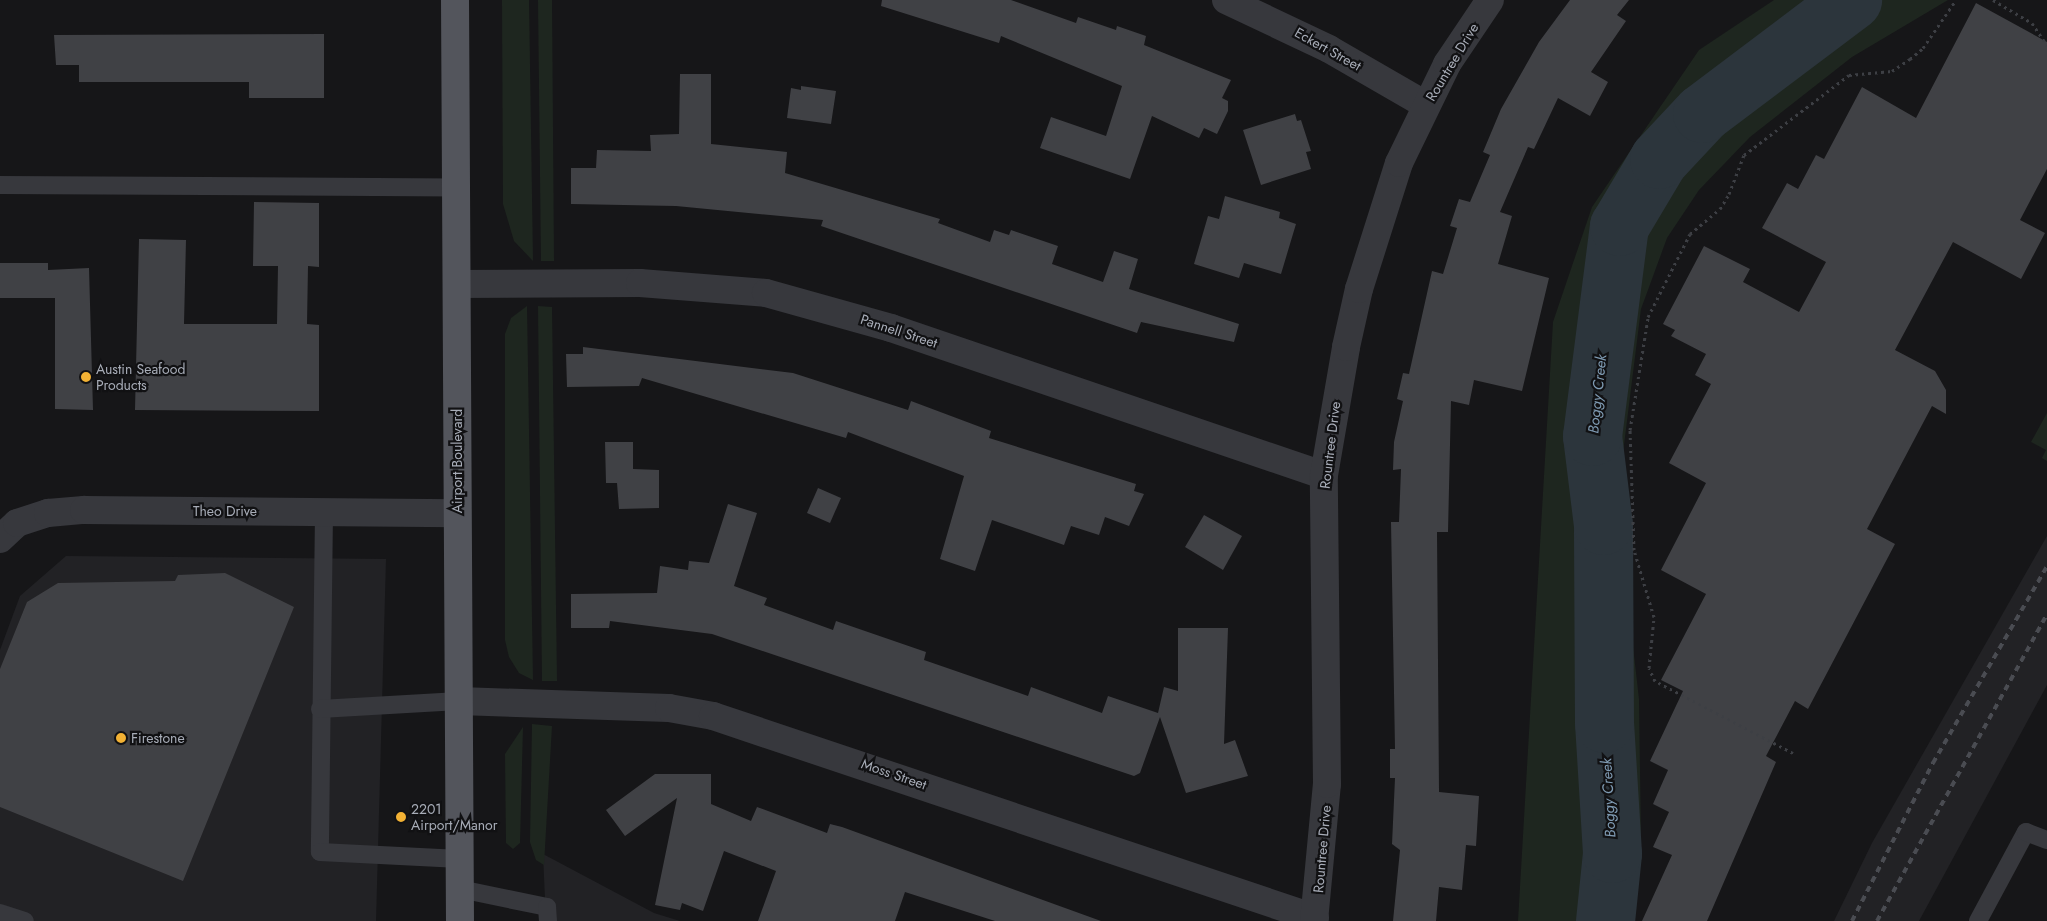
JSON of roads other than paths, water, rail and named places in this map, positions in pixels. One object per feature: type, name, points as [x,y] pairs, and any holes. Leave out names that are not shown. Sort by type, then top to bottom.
[{"type":"main road","name":"Airport Boulevard","points":[[455,0],[460,921]]},
{"type":"street","name":"Eckert Street","points":[[1226,0],[1329,49],[1426,105]]},
{"type":"street","name":"Rountree Drive","points":[[1315,919],[1327,784],[1324,475],[1358,289],[1399,162],[1426,105],[1490,0]]},
{"type":"street","name":"Pannell Street","points":[[456,284],[640,282],[766,293],[892,328],[1324,475]]},
{"type":"street","name":"Theo Drive","points":[[0,539],[16,523],[48,513],[458,513]]},
{"type":"street","name":"Moss Street","points":[[459,701],[668,708],[713,716],[1315,919]]},
{"type":"lane","points":[[0,185],[456,187]]},
{"type":"lane","points":[[324,512],[320,709],[320,852],[460,859]]},
{"type":"lane","points":[[320,709],[459,701]]},
{"type":"lane","points":[[1978,921],[2026,832],[2047,840]]},
{"type":"lane","points":[[460,889],[547,907],[548,921]]},
{"type":"lane","points":[[0,913],[25,921]]},
{"type":"waterway","name":"Boggy Creek","points":[[1605,921],[1612,853],[1604,723],[1603,525],[1592,436],[1619,226],[1659,159],[1702,113],[1852,0]]},
{"type":"railway","points":[[1852,921],[1933,763],[2047,566]]},
{"type":"railway","points":[[1877,921],[2047,614]]},
{"type":"place","name":"Austin Seafood Products","points":[[86,377]]},
{"type":"place","name":"Firestone","points":[[121,738]]},
{"type":"place","name":"2201 Airport/Manor","points":[[401,817]]}]
